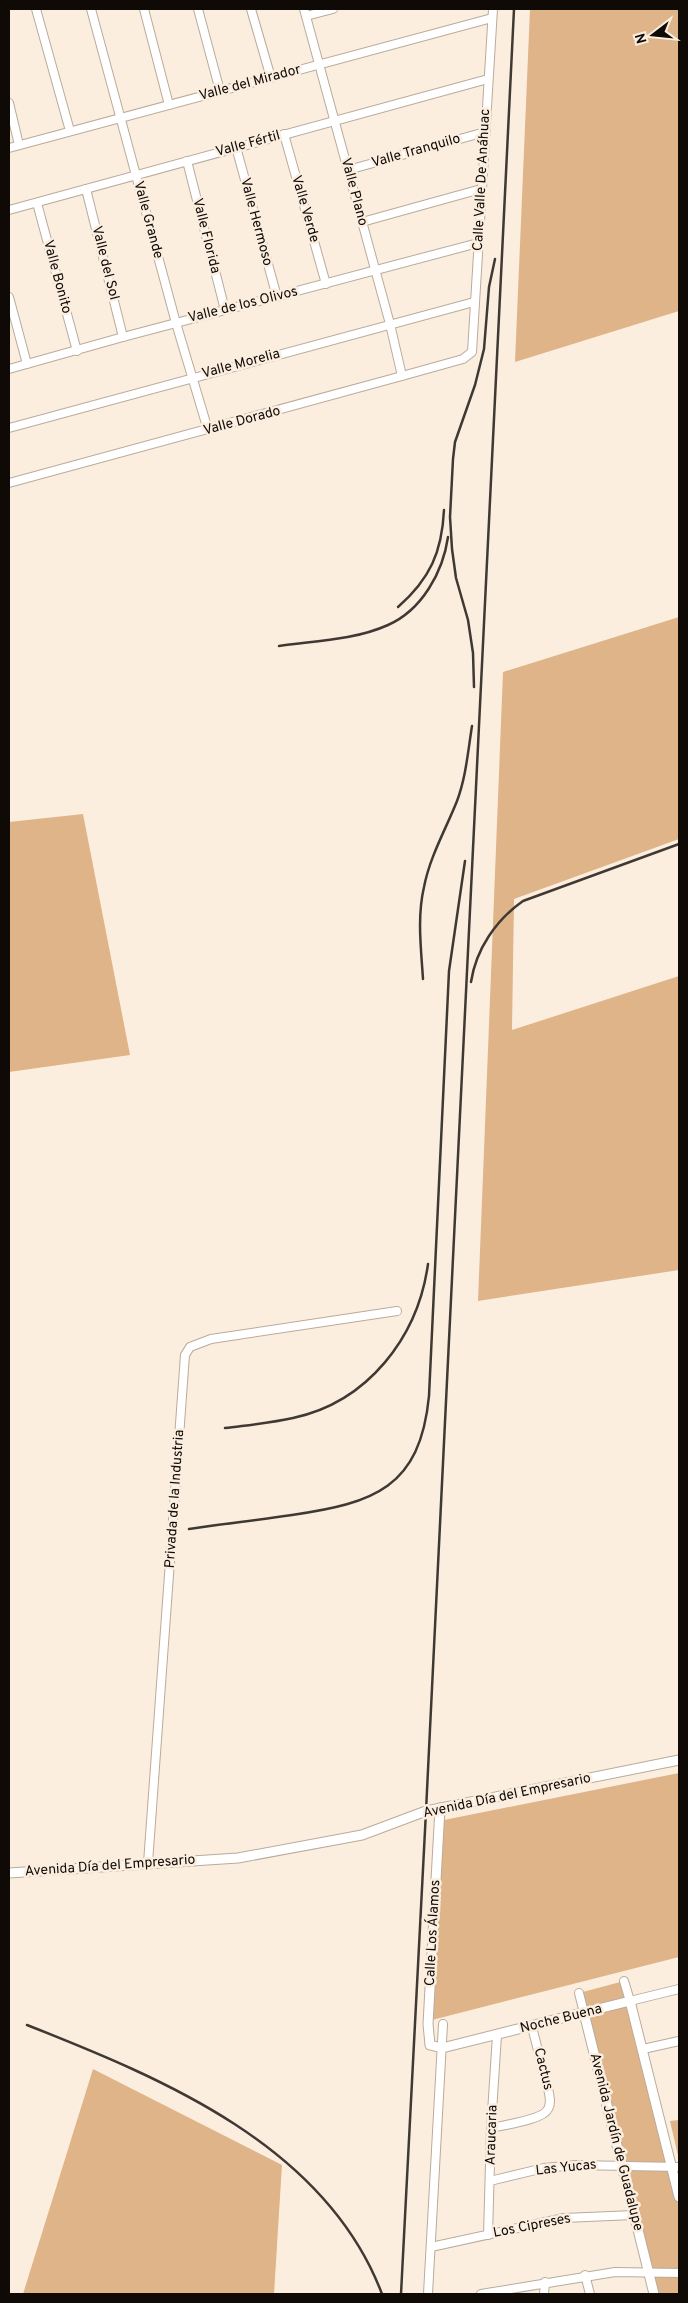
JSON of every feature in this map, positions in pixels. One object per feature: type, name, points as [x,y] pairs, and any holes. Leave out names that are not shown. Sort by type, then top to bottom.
[{"type":"street","points":[[36,9],[70,131]]},
{"type":"street","name":"Valle Grande","points":[[91,9],[176,323],[208,430]]},
{"type":"street","points":[[144,9],[169,105]]},
{"type":"street","points":[[198,9],[220,91]]},
{"type":"street","points":[[251,9],[271,78]]},
{"type":"street","points":[[305,12],[333,9]]},
{"type":"street","name":"Calle Valle De Anáhuac","points":[[472,352],[493,9]]},
{"type":"street","name":"Valle Plano","points":[[305,12],[376,271],[402,376]]},
{"type":"street","name":"Valle del Mirador","points":[[9,148],[492,18]]},
{"type":"street","name":"Valle Fértil","points":[[9,210],[488,79]]},
{"type":"street","points":[[9,103],[19,145]]},
{"type":"street","name":"Valle Tranquilo","points":[[348,170],[485,132]]},
{"type":"street","name":"Valle Verde","points":[[284,134],[326,284]]},
{"type":"street","name":"Valle Hermoso","points":[[236,147],[277,297]]},
{"type":"street","name":"Valle Florida","points":[[187,161],[226,310]]},
{"type":"street","name":"Valle del Sol","points":[[86,189],[123,337]]},
{"type":"street","points":[[362,222],[481,189]]},
{"type":"street","name":"Valle Bonito","points":[[37,203],[77,350]]},
{"type":"street","name":"Valle de los Olivos","points":[[9,369],[478,243]]},
{"type":"street","points":[[9,297],[27,364]]},
{"type":"street","name":"Valle Morelia","points":[[9,428],[474,302]]},
{"type":"street","name":"Valle Dorado","points":[[9,483],[463,359],[472,352]]},
{"type":"street","name":"Privada de la Industria","points":[[148,1863],[185,1355],[190,1347],[211,1339],[397,1311]]},
{"type":"street","name":"Avenida Día del Empresario","points":[[9,1873],[238,1858],[362,1835],[426,1810],[679,1760]]},
{"type":"street","name":"Calle Los Álamos","points":[[440,1808],[428,2035],[430,2045],[442,2048]]},
{"type":"street","points":[[624,1981],[676,2167],[679,2197]]},
{"type":"street","name":"Noche Buena","points":[[442,2048],[679,1989]]},
{"type":"street","points":[[579,1993],[584,2013]]},
{"type":"street","name":"Avenida Jardín de Guadalupe","points":[[584,2013],[654,2294]]},
{"type":"street","points":[[428,2294],[443,2024]]},
{"type":"street","name":"Cactus","points":[[491,2128],[536,2118],[549,2109],[549,2093],[532,2026]]},
{"type":"street","name":"Araucaria","points":[[488,2235],[491,2128],[497,2035]]},
{"type":"street","points":[[643,2049],[679,2041]]},
{"type":"street","name":"Las Yucas","points":[[490,2181],[552,2167],[622,2164],[676,2167]]},
{"type":"street","name":"Los Cipreses","points":[[430,2248],[564,2218],[634,2215]]},
{"type":"street","points":[[485,2294],[585,2275],[649,2271],[679,2273]]},
{"type":"street","points":[[585,2275],[590,2294]]},
{"type":"street","points":[[544,2294],[545,2282]]},
{"type":"shaded area","points":[[530,9],[679,9],[679,311],[515,362]]},
{"type":"shaded area","points":[[679,617],[679,839],[514,899],[512,1030],[679,976],[679,1270],[478,1301],[503,672]]},
{"type":"shaded area","points":[[83,814],[130,1055],[9,1072],[9,822]]},
{"type":"shaded area","points":[[679,1773],[679,1957],[432,2020],[444,1820]]},
{"type":"shaded area","points":[[624,1981],[679,2198],[679,2294],[654,2294],[579,1993]]},
{"type":"shaded area","points":[[93,2069],[282,2165],[274,2294],[23,2294]]},
{"type":"shaded area","points":[[679,2120],[679,2160],[670,2121]]},
{"type":"railway","points":[[401,2294],[514,9]]},
{"type":"railway","points":[[474,687],[473,653],[468,620],[456,578],[450,517],[455,442],[475,385],[484,349],[489,287],[495,259]]},
{"type":"railway","points":[[398,607],[418,586],[432,564],[440,539],[444,510]]},
{"type":"railway","points":[[279,646],[362,634],[388,625],[400,618],[421,600],[429,588],[441,563],[448,537]]},
{"type":"railway","points":[[423,979],[420,921],[424,887],[434,854],[463,783],[472,726]]},
{"type":"railway","points":[[471,982],[477,958],[489,936],[504,917],[523,901],[679,844]]},
{"type":"railway","points":[[189,1529],[292,1515],[347,1504],[369,1496],[388,1486],[403,1471],[415,1452],[424,1427],[429,1396],[449,971],[465,861]]},
{"type":"railway","points":[[225,1428],[285,1420],[320,1410],[344,1397],[366,1381],[385,1362],[401,1341],[413,1317],[422,1291],[428,1264]]},
{"type":"railway","points":[[27,2025],[132,2069],[185,2095],[235,2124],[281,2158],[322,2197],[356,2242],[382,2294]]}]
